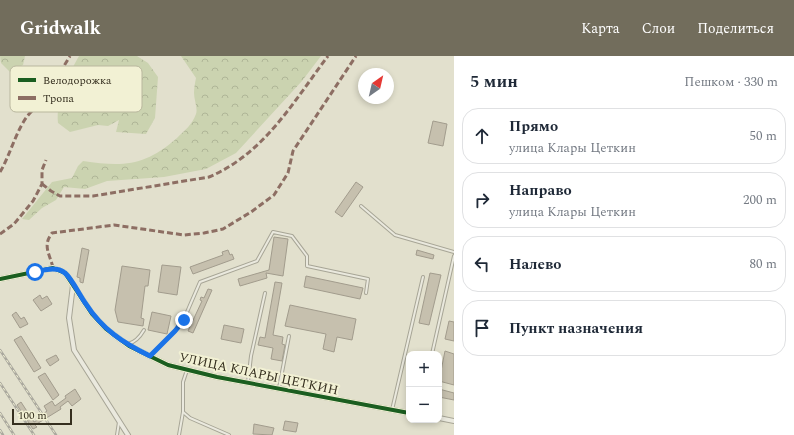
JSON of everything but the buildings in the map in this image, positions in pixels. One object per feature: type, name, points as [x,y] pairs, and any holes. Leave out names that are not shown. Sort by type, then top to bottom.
[{"type":"street","name":"УЛИЦА КЛАРЫ ЦЕТКИН","points":[[0,279],[54,268],[65,273],[92,314],[106,329],[127,344],[168,365],[247,383],[406,412]]},
{"type":"street","points":[[73,285],[69,318],[74,350],[128,435]]},
{"type":"street","points":[[442,419],[454,421]]},
{"type":"lane","points":[[361,206],[395,235],[454,252]]},
{"type":"lane","points":[[150,356],[184,320],[200,282],[256,261],[273,232],[292,236],[307,256],[306,266],[368,280],[366,293]]},
{"type":"lane","points":[[433,351],[454,256]]},
{"type":"lane","points":[[392,410],[423,276]]},
{"type":"lane","points":[[247,383],[265,293]]},
{"type":"lane","points":[[127,344],[136,340],[144,330]]},
{"type":"lane","points":[[279,388],[289,336]]},
{"type":"lane","points":[[179,435],[183,412],[183,382],[187,370]]},
{"type":"lane","points":[[183,412],[190,418],[229,435]]},
{"type":"lane","points":[[117,435],[119,420]]},
{"type":"green space","points":[[0,56],[25,56],[23,65],[10,66],[10,72],[1,63]]},
{"type":"green space","points":[[79,56],[137,56],[148,63],[158,77],[155,118],[146,134],[116,132],[119,120],[108,126],[98,125],[70,132],[58,123],[58,112],[142,112],[142,66],[73,66]]},
{"type":"green space","points":[[181,56],[321,56],[302,81],[236,153],[206,169],[164,177],[107,181],[85,189],[64,187],[56,200],[42,208],[29,220],[22,219],[52,182],[72,178],[78,166],[83,161],[122,164],[144,159],[165,147],[185,130],[196,114],[194,87],[196,78]]},
{"type":"railway","points":[[0,350],[56,435]]},
{"type":"railway","points":[[0,383],[34,435]]},
{"type":"railway","points":[[0,413],[14,435]]},
{"type":"railway","points":[[0,430],[3,435]]},
{"type":"marked path","points":[[64,66],[70,56]]},
{"type":"marked path","points":[[42,184],[60,196],[93,196],[209,177],[229,167],[246,155],[262,140],[290,108],[328,56]]},
{"type":"marked path","points":[[53,268],[47,246],[52,233],[114,225],[184,235],[204,233],[223,229],[251,212],[274,195],[288,173],[293,151],[356,56]]},
{"type":"marked path","points":[[0,172],[21,126],[31,112]]},
{"type":"marked path","points":[[0,234],[14,224],[33,201],[42,184],[42,170],[46,160]]},
{"type":"cycle path","points":[[0,279],[53,268],[65,273],[92,314],[106,329],[129,346],[168,365],[217,377],[406,412]]},
{"type":"route","points":[[35,272],[54,268],[65,273],[92,314],[106,329],[129,346],[150,356],[184,320]]}]
